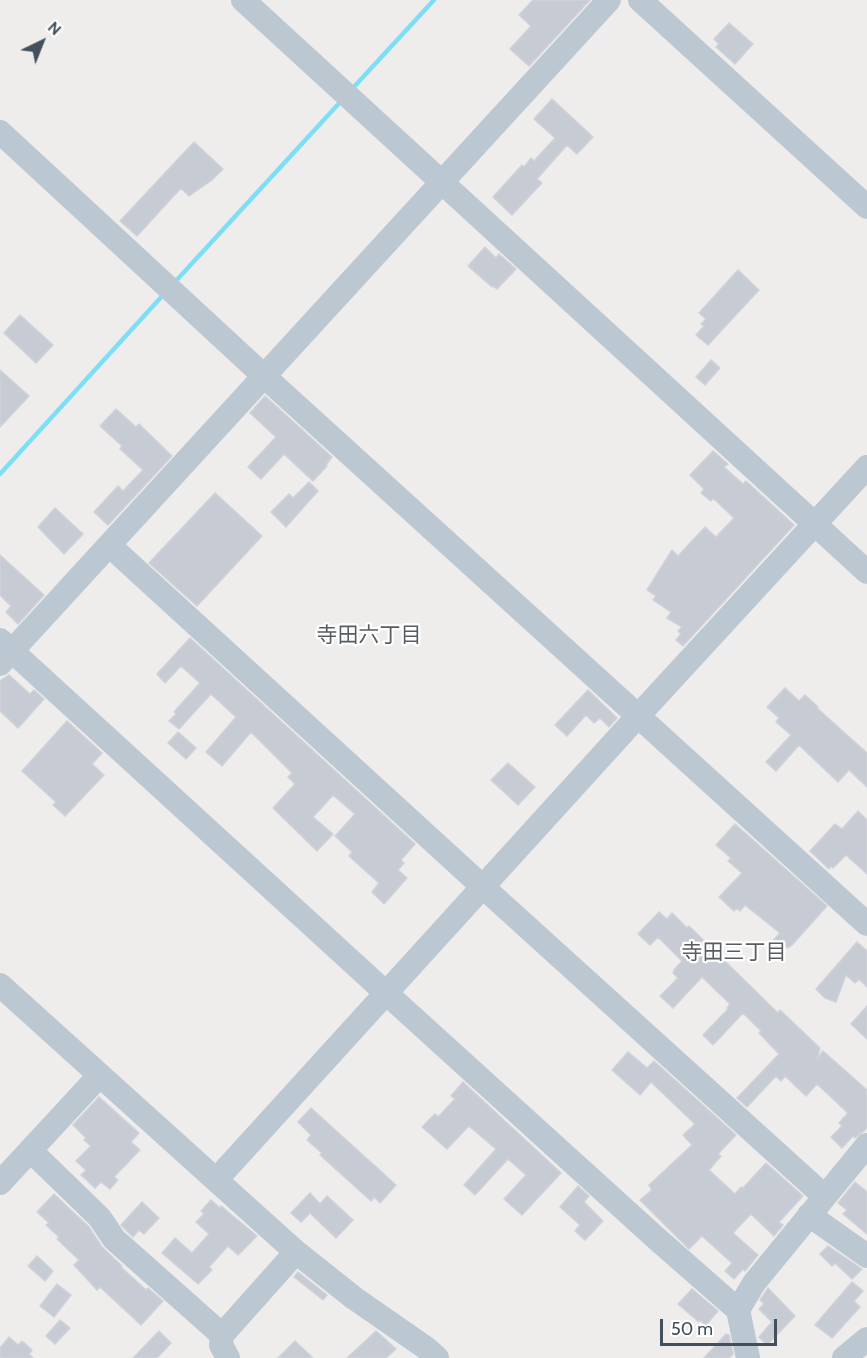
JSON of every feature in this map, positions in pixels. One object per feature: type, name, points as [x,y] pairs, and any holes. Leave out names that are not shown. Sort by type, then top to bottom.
[{"type":"street","points":[[243,0],[867,572]]},
{"type":"street","points":[[609,0],[265,377],[109,545],[4,652],[738,1310],[748,1358]]},
{"type":"street","points":[[640,0],[867,207]]},
{"type":"street","points":[[0,132],[265,377],[867,924]]},
{"type":"street","points":[[216,1180],[867,467]]},
{"type":"street","points":[[109,545],[824,1196]]},
{"type":"street","points":[[0,985],[296,1252],[354,1298],[426,1347],[437,1358]]},
{"type":"street","points":[[0,1184],[99,1076]]},
{"type":"street","points":[[738,1310],[754,1283],[867,1145]]},
{"type":"street","points":[[31,1151],[100,1218],[114,1239],[225,1347],[296,1252]]},
{"type":"street","points":[[809,1215],[867,1256]]},
{"type":"street","points":[[844,1358],[867,1339]]},
{"type":"street","points":[[852,1358],[867,1353]]},
{"type":"building","points":[[533,0],[590,0],[529,66],[510,49],[531,26],[519,15]]},
{"type":"building","points":[[729,23],[753,44],[735,64],[716,47],[719,44],[714,39]]},
{"type":"building","points":[[552,99],[593,137],[577,154],[567,145],[537,179],[542,183],[512,215],[493,197],[522,165],[524,167],[531,158],[534,161],[555,138],[534,119]]},
{"type":"building","points":[[194,142],[223,169],[189,196],[181,188],[137,236],[120,221]]},
{"type":"building","points":[[485,247],[496,258],[499,254],[516,269],[497,289],[468,266]]},
{"type":"building","points":[[738,270],[759,290],[708,345],[696,335],[704,326],[701,324],[706,319],[699,313]]},
{"type":"building","points":[[20,315],[53,345],[36,363],[4,333]]},
{"type":"building","points":[[711,360],[720,368],[705,385],[696,377]]},
{"type":"building","points":[[0,370],[29,396],[0,427]]},
{"type":"building","points":[[265,396],[332,457],[313,481],[284,454],[261,479],[248,467],[276,437],[250,413]]},
{"type":"building","points":[[116,409],[136,427],[139,424],[172,456],[108,525],[94,512],[118,486],[123,491],[143,470],[100,426]]},
{"type":"building","points":[[713,451],[728,464],[724,467],[743,484],[746,481],[794,525],[683,646],[676,640],[681,634],[678,631],[682,627],[667,618],[671,612],[653,600],[656,596],[647,590],[672,550],[678,556],[705,527],[716,537],[734,518],[713,498],[711,501],[701,493],[704,489],[690,475]]},
{"type":"building","points":[[309,482],[318,491],[286,527],[271,512],[289,494],[293,498]]},
{"type":"building","points":[[215,493],[262,536],[197,606],[149,563]]},
{"type":"building","points":[[55,508],[83,534],[64,554],[38,527]]},
{"type":"building","points":[[0,555],[44,595],[18,624],[6,612],[11,606],[0,595]]},
{"type":"building","points":[[190,638],[415,844],[401,860],[404,863],[398,870],[407,878],[384,904],[372,892],[379,883],[349,856],[352,852],[335,836],[355,814],[333,795],[313,817],[333,834],[317,851],[273,808],[295,784],[288,777],[292,773],[251,732],[222,766],[206,752],[236,717],[211,694],[179,729],[169,721],[176,714],[174,712],[200,683],[181,666],[165,683],[157,674]]},
{"type":"building","points":[[9,675],[30,694],[34,690],[44,699],[18,728],[0,711],[0,681]]},
{"type":"building","points":[[785,688],[799,701],[805,695],[867,753],[867,787],[849,770],[838,782],[799,745],[776,771],[766,762],[791,735],[776,722],[779,718],[767,707]]},
{"type":"building","points":[[588,690],[617,718],[609,727],[600,718],[594,723],[586,715],[567,736],[555,725]]},
{"type":"building","points":[[67,721],[102,753],[92,764],[104,775],[65,816],[53,805],[56,802],[22,771]]},
{"type":"building","points":[[178,732],[196,748],[186,759],[168,743]]},
{"type":"building","points":[[508,763],[535,787],[518,805],[491,780]]},
{"type":"building","points":[[858,811],[867,820],[867,874],[846,855],[829,869],[810,851],[835,824],[842,829]]},
{"type":"building","points":[[735,824],[827,906],[792,945],[788,948],[785,946],[776,956],[767,947],[780,933],[745,905],[740,911],[737,908],[734,911],[719,897],[742,873],[728,861],[731,858],[716,845]]},
{"type":"building","points":[[659,912],[667,919],[672,913],[687,928],[689,926],[778,1013],[780,1010],[820,1048],[817,1059],[823,1051],[867,1090],[867,1128],[864,1131],[855,1138],[853,1136],[842,1148],[831,1137],[842,1126],[839,1123],[848,1113],[817,1084],[806,1096],[785,1076],[781,1081],[776,1076],[747,1107],[737,1098],[779,1054],[743,1013],[713,1045],[703,1035],[730,1004],[702,977],[673,1008],[660,996],[678,978],[673,973],[682,961],[658,937],[650,945],[638,934]]},
{"type":"building","points":[[857,942],[867,951],[867,987],[859,979],[855,983],[846,975],[836,1002],[825,998],[816,989]]},
{"type":"building","points":[[867,1006],[867,1039],[851,1024]]},
{"type":"building","points":[[628,1052],[647,1068],[654,1061],[736,1135],[718,1154],[721,1156],[709,1170],[735,1194],[766,1163],[803,1196],[779,1222],[783,1225],[774,1236],[751,1214],[733,1233],[758,1255],[745,1271],[743,1269],[734,1279],[725,1271],[732,1263],[702,1236],[689,1249],[640,1200],[652,1190],[649,1185],[692,1145],[683,1135],[695,1124],[651,1082],[640,1095],[612,1070]]},
{"type":"building","points":[[463,1082],[561,1173],[522,1215],[504,1199],[526,1175],[508,1159],[475,1195],[464,1185],[496,1149],[469,1126],[447,1149],[422,1127],[435,1114],[438,1117],[455,1099],[451,1096]]},
{"type":"building","points":[[99,1097],[139,1133],[131,1142],[140,1150],[114,1177],[118,1180],[110,1189],[101,1182],[95,1188],[81,1175],[86,1170],[76,1161],[91,1146],[73,1125]]},
{"type":"building","points":[[311,1108],[396,1185],[380,1203],[374,1197],[371,1201],[320,1155],[322,1153],[307,1140],[311,1135],[298,1122]]},
{"type":"building","points":[[855,1182],[867,1192],[867,1234],[843,1214],[847,1210],[838,1203]]},
{"type":"building","points":[[578,1186],[589,1196],[584,1202],[603,1221],[585,1240],[575,1231],[580,1225],[560,1207]]},
{"type":"building","points":[[310,1193],[320,1204],[327,1196],[353,1220],[336,1238],[310,1213],[301,1222],[291,1213]]},
{"type":"building","points":[[54,1194],[89,1227],[102,1247],[121,1267],[146,1290],[148,1288],[163,1301],[141,1325],[100,1287],[97,1290],[74,1265],[79,1260],[57,1239],[59,1237],[46,1225],[49,1223],[37,1212]]},
{"type":"building","points":[[211,1200],[257,1236],[238,1255],[228,1246],[209,1267],[212,1270],[198,1284],[162,1253],[175,1238],[192,1253],[209,1234],[196,1222],[204,1214],[201,1211]]},
{"type":"building","points":[[142,1202],[159,1218],[144,1234],[139,1230],[133,1237],[121,1225]]},
{"type":"building","points":[[828,1246],[862,1269],[852,1279],[835,1263],[832,1266],[820,1254]]},
{"type":"building","points":[[37,1256],[53,1271],[45,1281],[28,1266]]},
{"type":"building","points":[[298,1272],[327,1295],[323,1300],[294,1277]]},
{"type":"building","points":[[852,1282],[863,1291],[854,1301],[860,1307],[832,1338],[815,1325]]},
{"type":"building","points":[[57,1284],[71,1295],[54,1317],[40,1306]]},
{"type":"building","points":[[768,1288],[795,1316],[767,1345],[759,1337],[772,1322],[759,1309],[764,1304],[760,1300]]},
{"type":"building","points":[[692,1289],[718,1311],[706,1325],[700,1320],[699,1322],[678,1304]]},
{"type":"building","points":[[60,1320],[70,1328],[55,1344],[46,1336]]},
{"type":"building","points":[[159,1331],[171,1343],[157,1358],[133,1358]]},
{"type":"building","points":[[376,1331],[396,1349],[386,1358],[347,1358]]},
{"type":"building","points":[[726,1334],[729,1335],[733,1354],[729,1358],[704,1358]]},
{"type":"building","points":[[9,1337],[18,1345],[22,1341],[32,1350],[29,1354],[33,1358],[0,1358],[0,1348]]},
{"type":"building","points":[[295,1341],[313,1358],[278,1358]]},
{"type":"waterway","points":[[352,89],[434,0]]},
{"type":"waterway","points":[[174,283],[343,99]]},
{"type":"waterway","points":[[0,474],[164,294]]},
{"type":"district","name":"寺田六丁目","points":[[369,636]]},
{"type":"district","name":"寺田三丁目","points":[[734,953]]}]
